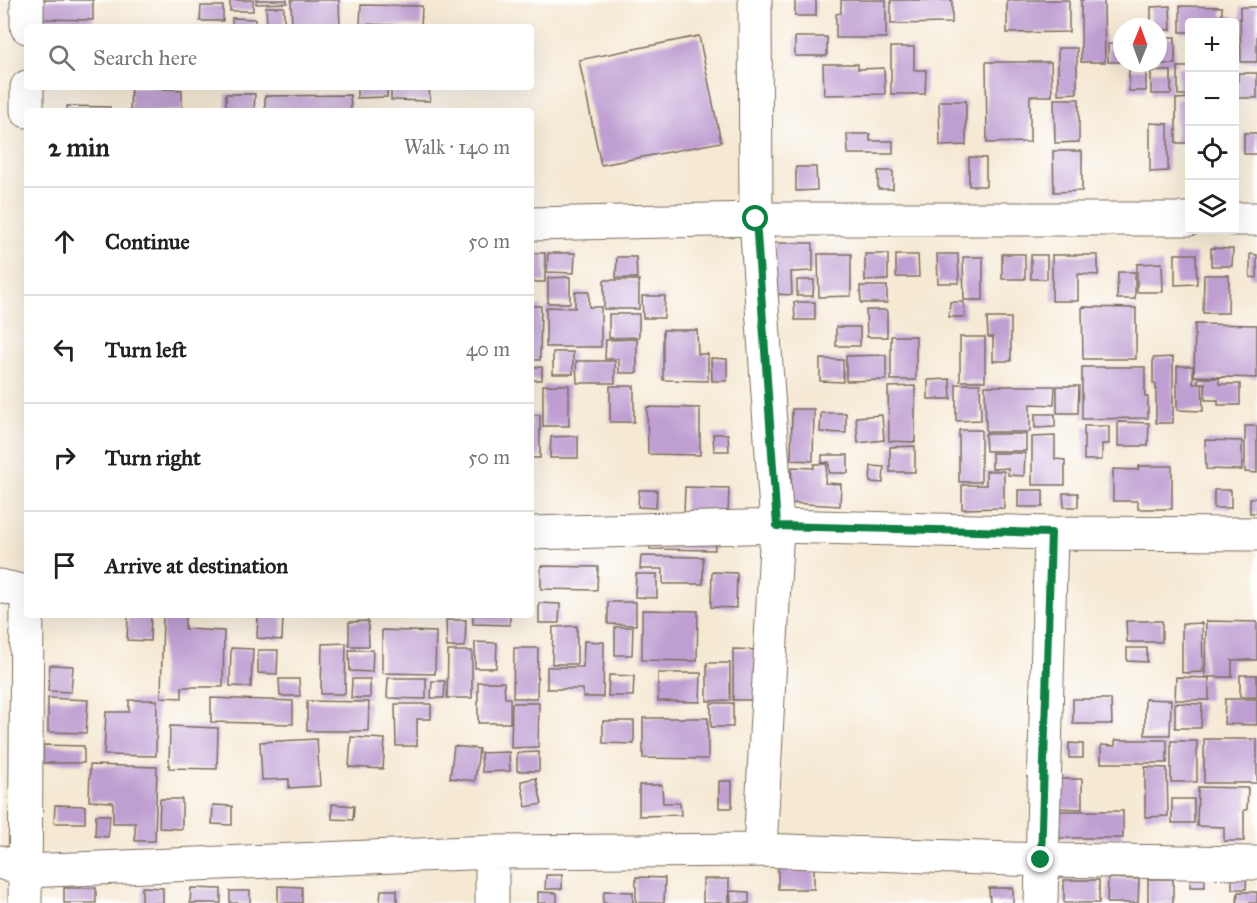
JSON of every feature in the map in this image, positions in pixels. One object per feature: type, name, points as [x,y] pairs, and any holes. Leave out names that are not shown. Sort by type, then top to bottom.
[{"type":"street","points":[[27,0],[27,24]]},
{"type":"street","points":[[755,0],[756,219],[777,526],[760,850]]},
{"type":"street","points":[[27,90],[27,108]]},
{"type":"street","points":[[534,224],[756,219],[1185,219]]},
{"type":"street","points":[[1239,219],[1257,219]]},
{"type":"street","points":[[534,533],[777,526],[1051,533],[1257,534]]},
{"type":"street","points":[[1041,903],[1051,533]]},
{"type":"street","points":[[0,586],[24,591]]},
{"type":"street","points":[[25,903],[12,866],[26,618]]},
{"type":"street","points":[[12,866],[492,852],[760,850],[1041,860],[1257,863]]},
{"type":"street","points":[[492,852],[492,903]]},
{"type":"building","points":[[43,0],[93,0],[93,20],[43,19]]},
{"type":"building","points":[[230,0],[253,0],[253,11],[230,11]]},
{"type":"building","points":[[256,0],[287,0],[287,3],[256,4]]},
{"type":"building","points":[[291,0],[339,0],[340,24],[292,24]]},
{"type":"building","points":[[795,0],[816,0],[816,16],[795,16]]},
{"type":"building","points":[[841,0],[886,0],[886,38],[836,38],[836,14],[841,13]]},
{"type":"building","points":[[891,0],[952,0],[952,23],[891,24]]},
{"type":"building","points":[[1007,0],[1069,0],[1069,32],[1007,33]]},
{"type":"building","points":[[1081,0],[1104,0],[1105,62],[1081,62]]},
{"type":"building","points":[[361,5],[422,6],[421,24],[360,24]]},
{"type":"building","points":[[201,6],[223,6],[223,21],[200,21]]},
{"type":"building","points":[[1170,6],[1171,30],[1167,30],[1167,18],[1151,18],[1151,7]]},
{"type":"building","points":[[1180,6],[1222,7],[1222,16],[1233,16],[1233,18],[1185,18],[1185,32],[1180,32]]},
{"type":"building","points":[[266,7],[284,7],[284,24],[267,24]]},
{"type":"building","points":[[1240,7],[1257,7],[1257,62],[1241,62]]},
{"type":"building","points":[[232,18],[255,19],[255,24],[232,24]]},
{"type":"building","points":[[699,36],[721,142],[601,165],[579,60]]},
{"type":"building","points":[[795,37],[827,37],[827,56],[795,56]]},
{"type":"building","points":[[1167,37],[1175,37],[1175,64],[1167,64]]},
{"type":"building","points":[[1108,44],[1113,44],[1113,62],[1108,62]]},
{"type":"building","points":[[891,47],[914,47],[914,70],[926,70],[925,94],[891,94]]},
{"type":"building","points":[[1058,48],[1077,48],[1077,93],[1058,94]]},
{"type":"building","points":[[986,62],[1051,62],[1052,96],[1030,96],[1030,142],[987,143]]},
{"type":"building","points":[[823,64],[858,64],[858,69],[884,68],[885,94],[824,95]]},
{"type":"building","points":[[1178,67],[1185,67],[1185,95],[1178,95]]},
{"type":"building","points":[[1171,71],[1171,94],[1151,94],[1151,72]]},
{"type":"building","points":[[1129,72],[1146,72],[1146,91],[1129,91]]},
{"type":"building","points":[[1239,73],[1257,73],[1257,98],[1239,98]]},
{"type":"building","points":[[131,90],[182,90],[182,108],[130,108]]},
{"type":"building","points":[[357,90],[387,90],[387,97],[357,98]]},
{"type":"building","points":[[391,90],[429,90],[430,101],[391,100]]},
{"type":"building","points":[[226,94],[255,94],[254,108],[226,108]]},
{"type":"building","points":[[350,95],[351,108],[265,108],[265,96]]},
{"type":"building","points":[[1185,98],[1185,143],[1176,143],[1176,99]]},
{"type":"building","points":[[1054,99],[1079,99],[1079,142],[1055,143]]},
{"type":"building","points":[[939,101],[966,101],[966,145],[940,146]]},
{"type":"building","points":[[67,106],[110,107],[110,108],[67,108]]},
{"type":"building","points":[[1150,123],[1168,124],[1168,171],[1150,172]]},
{"type":"building","points":[[1244,133],[1257,133],[1257,154],[1244,154]]},
{"type":"building","points":[[847,134],[870,134],[870,141],[893,141],[893,154],[848,154]]},
{"type":"building","points":[[1053,151],[1082,151],[1082,191],[1054,192]]},
{"type":"building","points":[[969,157],[986,158],[986,186],[969,186]]},
{"type":"building","points":[[796,167],[816,167],[817,190],[796,191]]},
{"type":"building","points":[[878,171],[893,171],[893,189],[878,189]]},
{"type":"building","points":[[774,243],[813,243],[813,271],[791,272],[792,295],[774,294]]},
{"type":"building","points":[[1211,248],[1233,249],[1232,266],[1211,266]]},
{"type":"building","points":[[534,253],[545,253],[545,282],[534,282]]},
{"type":"building","points":[[548,253],[575,253],[574,273],[547,272]]},
{"type":"building","points":[[818,254],[851,254],[851,296],[819,297]]},
{"type":"building","points":[[865,254],[888,254],[888,280],[865,281]]},
{"type":"building","points":[[937,254],[958,254],[959,283],[938,283]]},
{"type":"building","points":[[1002,254],[1025,254],[1025,279],[1002,279]]},
{"type":"building","points":[[1175,254],[1196,254],[1197,284],[1175,285]]},
{"type":"building","points":[[1250,254],[1257,255],[1257,278],[1250,277]]},
{"type":"building","points":[[896,255],[918,255],[919,277],[896,277]]},
{"type":"building","points":[[1031,255],[1047,255],[1047,279],[1031,279]]},
{"type":"building","points":[[1052,255],[1098,255],[1098,275],[1078,274],[1078,301],[1052,301]]},
{"type":"building","points":[[617,257],[636,257],[637,278],[616,278]]},
{"type":"building","points":[[963,257],[983,257],[983,300],[964,300]]},
{"type":"building","points":[[1162,263],[1163,292],[1137,292],[1137,264]]},
{"type":"building","points":[[1118,272],[1135,272],[1135,299],[1117,299]]},
{"type":"building","points":[[1204,275],[1229,275],[1228,313],[1203,313]]},
{"type":"building","points":[[570,277],[570,303],[548,303],[548,278]]},
{"type":"building","points":[[604,280],[639,280],[639,309],[604,309]]},
{"type":"building","points":[[797,280],[814,280],[813,296],[797,296]]},
{"type":"building","points":[[860,286],[887,286],[887,303],[861,303]]},
{"type":"building","points":[[575,292],[589,292],[589,307],[601,307],[601,347],[546,347],[546,307],[575,308]]},
{"type":"building","points":[[642,296],[665,296],[664,318],[643,318]]},
{"type":"building","points":[[794,302],[815,302],[815,320],[795,320]]},
{"type":"building","points":[[950,302],[964,302],[965,317],[949,317]]},
{"type":"building","points":[[534,306],[541,306],[540,360],[534,360]]},
{"type":"building","points":[[1082,307],[1136,308],[1136,359],[1083,359]]},
{"type":"building","points":[[866,310],[887,310],[887,337],[867,337]]},
{"type":"building","points":[[609,314],[639,314],[639,337],[609,338]]},
{"type":"building","points":[[987,318],[1011,318],[1011,361],[993,361],[993,337],[988,337]]},
{"type":"building","points":[[1195,324],[1257,325],[1257,378],[1194,376]]},
{"type":"building","points":[[836,327],[860,327],[860,346],[836,346]]},
{"type":"building","points":[[663,330],[697,330],[698,354],[708,354],[708,381],[663,380]]},
{"type":"building","points":[[891,336],[916,336],[916,380],[891,380]]},
{"type":"building","points":[[960,337],[985,337],[985,381],[960,381]]},
{"type":"building","points":[[637,339],[637,373],[619,373],[619,359],[605,359],[606,340]]},
{"type":"building","points":[[553,352],[573,352],[573,374],[553,374]]},
{"type":"building","points":[[886,355],[886,380],[846,381],[846,356]]},
{"type":"building","points":[[1173,357],[1173,423],[1156,423],[1153,358]]},
{"type":"building","points":[[711,358],[727,359],[727,381],[712,381]]},
{"type":"building","points":[[820,359],[843,360],[843,382],[820,381]]},
{"type":"building","points":[[576,361],[615,361],[615,383],[577,383]]},
{"type":"building","points":[[1177,366],[1193,366],[1193,384],[1202,384],[1203,411],[1177,410]]},
{"type":"building","points":[[534,367],[542,367],[542,380],[534,380]]},
{"type":"building","points":[[1082,367],[1145,367],[1148,418],[1082,419]]},
{"type":"building","points":[[1198,378],[1219,378],[1219,384],[1240,384],[1240,405],[1218,405],[1218,400],[1205,400],[1205,383],[1198,383]]},
{"type":"building","points":[[950,379],[951,399],[928,399],[928,380]]},
{"type":"building","points":[[956,384],[980,384],[981,420],[956,421]]},
{"type":"building","points":[[543,385],[569,385],[569,426],[543,426]]},
{"type":"building","points":[[610,386],[634,386],[634,422],[610,422]]},
{"type":"building","points":[[915,386],[915,442],[889,441],[888,387]]},
{"type":"building","points":[[985,386],[1055,386],[1054,405],[1030,404],[1030,432],[986,432]]},
{"type":"building","points":[[1057,386],[1079,386],[1078,413],[1057,413]]},
{"type":"building","points":[[647,407],[700,408],[700,455],[648,454]]},
{"type":"building","points":[[792,409],[814,409],[813,461],[791,460]]},
{"type":"building","points":[[821,413],[846,413],[846,433],[820,432]]},
{"type":"building","points":[[1035,414],[1055,414],[1055,427],[1035,428]]},
{"type":"building","points":[[534,415],[540,415],[540,458],[534,458]]},
{"type":"building","points":[[882,415],[884,440],[858,443],[856,417]]},
{"type":"building","points":[[1118,422],[1149,423],[1148,446],[1118,446]]},
{"type":"building","points":[[1084,426],[1109,426],[1109,444],[1102,444],[1102,460],[1084,460]]},
{"type":"building","points":[[1245,426],[1257,426],[1257,473],[1245,472]]},
{"type":"building","points":[[959,430],[981,430],[981,482],[959,482]]},
{"type":"building","points":[[713,434],[728,434],[729,451],[714,451]]},
{"type":"building","points":[[985,434],[1026,434],[1026,451],[986,451]]},
{"type":"building","points":[[578,436],[578,458],[550,458],[551,437]]},
{"type":"building","points":[[1055,436],[1055,459],[1065,460],[1065,485],[1032,485],[1032,437]]},
{"type":"building","points":[[1205,440],[1242,441],[1242,470],[1206,469]]},
{"type":"building","points":[[915,446],[915,472],[890,472],[890,447]]},
{"type":"building","points":[[992,453],[1025,453],[1024,476],[1008,475],[1008,468],[992,469]]},
{"type":"building","points":[[822,455],[848,455],[848,473],[829,473],[829,462],[822,463]]},
{"type":"building","points":[[814,464],[827,464],[825,483],[841,484],[840,506],[790,503],[792,467],[814,468]]},
{"type":"building","points":[[871,466],[884,467],[883,483],[870,482]]},
{"type":"building","points":[[1139,466],[1172,466],[1172,509],[1138,509],[1138,501],[1113,501],[1113,469],[1138,470]]},
{"type":"building","points":[[986,471],[1004,471],[1004,508],[962,509],[962,485],[986,485]]},
{"type":"building","points":[[685,487],[729,488],[728,514],[684,514]]},
{"type":"building","points":[[639,490],[657,490],[656,508],[638,507]]},
{"type":"building","points":[[1018,490],[1043,490],[1043,507],[1018,507]]},
{"type":"building","points":[[1214,490],[1231,490],[1231,508],[1214,508]]},
{"type":"building","points":[[1063,493],[1078,493],[1078,507],[1064,507]]},
{"type":"building","points":[[1250,498],[1257,498],[1257,513],[1250,513]]},
{"type":"building","points":[[649,533],[714,533],[715,550],[650,549]]},
{"type":"building","points":[[641,556],[703,557],[703,584],[663,584],[663,569],[640,569]]},
{"type":"building","points":[[541,566],[598,567],[597,590],[541,589]]},
{"type":"building","points":[[712,572],[737,573],[736,608],[711,607]]},
{"type":"building","points":[[636,574],[657,574],[657,598],[635,597]]},
{"type":"building","points":[[608,602],[636,602],[636,625],[608,624]]},
{"type":"building","points":[[539,603],[560,604],[559,623],[539,623]]},
{"type":"building","points":[[642,610],[698,611],[697,661],[642,660]]},
{"type":"building","points":[[128,618],[151,618],[150,641],[127,640]]},
{"type":"building","points":[[163,618],[185,618],[185,629],[224,631],[223,687],[182,687],[182,698],[161,697]]},
{"type":"building","points":[[258,618],[283,618],[282,640],[257,638]]},
{"type":"building","points":[[473,618],[510,618],[510,625],[473,624]]},
{"type":"building","points":[[446,620],[466,620],[465,647],[447,647]]},
{"type":"building","points":[[368,621],[369,646],[349,646],[349,622]]},
{"type":"building","points":[[1126,621],[1162,621],[1162,642],[1127,642]]},
{"type":"building","points":[[1206,621],[1257,622],[1257,660],[1232,660],[1232,677],[1205,677]]},
{"type":"building","points":[[1202,623],[1203,672],[1182,673],[1182,624]]},
{"type":"building","points":[[577,626],[577,664],[552,664],[553,627]]},
{"type":"building","points":[[615,627],[633,627],[632,655],[615,655]]},
{"type":"building","points":[[382,630],[436,632],[435,674],[382,673]]},
{"type":"building","points":[[584,641],[604,642],[603,697],[583,697],[583,689],[547,689],[547,667],[583,667]]},
{"type":"building","points":[[475,642],[497,643],[496,668],[475,668]]},
{"type":"building","points":[[346,643],[345,694],[321,694],[322,644]]},
{"type":"building","points":[[231,648],[253,649],[251,687],[230,686]]},
{"type":"building","points":[[514,648],[538,648],[537,698],[513,698]]},
{"type":"building","points":[[1127,648],[1147,648],[1147,662],[1127,661]]},
{"type":"building","points":[[733,649],[762,650],[762,700],[733,700]]},
{"type":"building","points":[[258,650],[278,650],[277,674],[258,673]]},
{"type":"building","points":[[349,650],[373,650],[372,672],[350,671]]},
{"type":"building","points":[[448,651],[472,651],[472,698],[447,698]]},
{"type":"building","points":[[707,663],[730,663],[730,700],[707,701]]},
{"type":"building","points":[[50,665],[73,666],[71,692],[48,691]]},
{"type":"building","points":[[658,673],[701,673],[700,702],[658,701]]},
{"type":"building","points":[[609,675],[634,676],[633,696],[608,696]]},
{"type":"building","points":[[1240,675],[1257,675],[1257,697],[1240,697]]},
{"type":"building","points":[[1176,677],[1209,678],[1209,700],[1175,700]]},
{"type":"building","points":[[388,678],[426,678],[426,699],[387,698]]},
{"type":"building","points":[[279,679],[299,679],[300,696],[280,696]]},
{"type":"building","points":[[352,679],[370,679],[370,698],[351,698]]},
{"type":"building","points":[[432,681],[445,681],[444,698],[431,698]]},
{"type":"building","points":[[478,682],[504,682],[505,698],[510,698],[510,723],[478,723]]},
{"type":"building","points":[[48,698],[88,700],[86,733],[48,732]]},
{"type":"building","points":[[211,698],[293,701],[293,724],[211,722]]},
{"type":"building","points":[[1073,699],[1111,699],[1112,724],[1073,724]]},
{"type":"building","points":[[1145,699],[1171,700],[1170,735],[1145,735]]},
{"type":"building","points":[[1225,699],[1257,699],[1257,725],[1224,724]]},
{"type":"building","points":[[129,700],[157,700],[156,756],[104,755],[106,712],[129,712]]},
{"type":"building","points":[[307,701],[369,702],[368,731],[307,731]]},
{"type":"building","points":[[512,703],[539,703],[538,747],[511,748]]},
{"type":"building","points":[[711,703],[733,703],[733,727],[711,727]]},
{"type":"building","points":[[1175,703],[1202,704],[1201,728],[1175,728]]},
{"type":"building","points":[[395,704],[431,704],[431,719],[417,719],[417,746],[396,746]]},
{"type":"building","points":[[643,718],[708,718],[708,759],[643,758]]},
{"type":"building","points":[[603,721],[634,721],[634,744],[603,743]]},
{"type":"building","points":[[170,726],[218,728],[217,769],[169,768]]},
{"type":"building","points":[[351,737],[385,739],[383,769],[349,767]]},
{"type":"building","points":[[317,739],[320,786],[289,788],[289,779],[262,780],[260,742]]},
{"type":"building","points":[[1204,739],[1257,739],[1257,783],[1204,783]]},
{"type":"building","points":[[1115,740],[1167,740],[1167,763],[1101,763],[1101,745],[1115,746]]},
{"type":"building","points":[[1171,741],[1197,741],[1197,782],[1171,782]]},
{"type":"building","points":[[1069,743],[1083,744],[1083,758],[1069,758]]},
{"type":"building","points":[[43,745],[84,746],[84,763],[43,763]]},
{"type":"building","points":[[454,746],[479,749],[475,781],[450,778]]},
{"type":"building","points":[[509,752],[510,771],[482,772],[481,753]]},
{"type":"building","points":[[539,752],[539,771],[517,771],[517,753]]},
{"type":"building","points":[[90,765],[157,767],[155,841],[135,841],[135,823],[113,823],[113,802],[89,801]]},
{"type":"building","points":[[1145,767],[1167,768],[1168,816],[1145,817]]},
{"type":"building","points":[[536,778],[542,804],[526,807],[521,781]]},
{"type":"building","points":[[1054,779],[1082,779],[1082,809],[1054,808]]},
{"type":"building","points":[[719,781],[732,781],[732,808],[719,808]]},
{"type":"building","points":[[639,785],[662,785],[663,803],[680,803],[681,815],[639,816]]},
{"type":"building","points":[[1198,787],[1248,788],[1247,810],[1244,810],[1244,841],[1224,841],[1224,827],[1197,826]]},
{"type":"building","points":[[160,799],[182,799],[182,829],[159,828]]},
{"type":"building","points":[[1172,799],[1194,799],[1194,823],[1172,823]]},
{"type":"building","points":[[332,804],[354,806],[353,820],[332,819]]},
{"type":"building","points":[[55,805],[85,806],[85,823],[54,823]]},
{"type":"building","points":[[213,805],[232,806],[232,825],[212,824]]},
{"type":"building","points":[[1057,811],[1123,811],[1123,838],[1057,838]]},
{"type":"building","points":[[96,815],[110,815],[108,837],[95,836]]},
{"type":"building","points":[[778,864],[814,864],[814,889],[778,889]]},
{"type":"building","points":[[1191,869],[1205,869],[1205,887],[1190,887]]},
{"type":"building","points":[[1232,872],[1247,872],[1246,889],[1232,889]]},
{"type":"building","points":[[546,875],[562,875],[562,889],[545,889]]},
{"type":"building","points":[[636,877],[665,878],[664,903],[636,903]]},
{"type":"building","points":[[1108,878],[1139,879],[1138,903],[1107,903]]},
{"type":"building","points":[[703,879],[729,879],[729,903],[703,903]]},
{"type":"building","points":[[1148,879],[1173,879],[1173,903],[1148,903]]},
{"type":"building","points":[[1064,880],[1099,880],[1099,903],[1064,903]]},
{"type":"building","points":[[278,886],[302,887],[302,903],[278,903]]},
{"type":"building","points":[[142,887],[163,888],[163,903],[142,903]]},
{"type":"building","points":[[64,888],[96,888],[96,903],[64,903]]},
{"type":"building","points":[[191,888],[221,889],[221,903],[190,903]]},
{"type":"building","points":[[989,888],[1013,888],[1013,903],[990,903]]},
{"type":"building","points":[[381,890],[397,890],[397,903],[380,903]]},
{"type":"building","points":[[230,891],[250,891],[250,903],[230,903]]},
{"type":"building","points":[[604,891],[633,892],[633,903],[603,903]]},
{"type":"building","points":[[730,891],[749,892],[749,903],[731,903]]},
{"type":"building","points":[[538,892],[557,893],[557,903],[538,903]]},
{"type":"building","points":[[1238,892],[1257,892],[1257,903],[1237,903]]},
{"type":"route","points":[[756,219],[777,526],[1051,533],[1041,860]]}]
